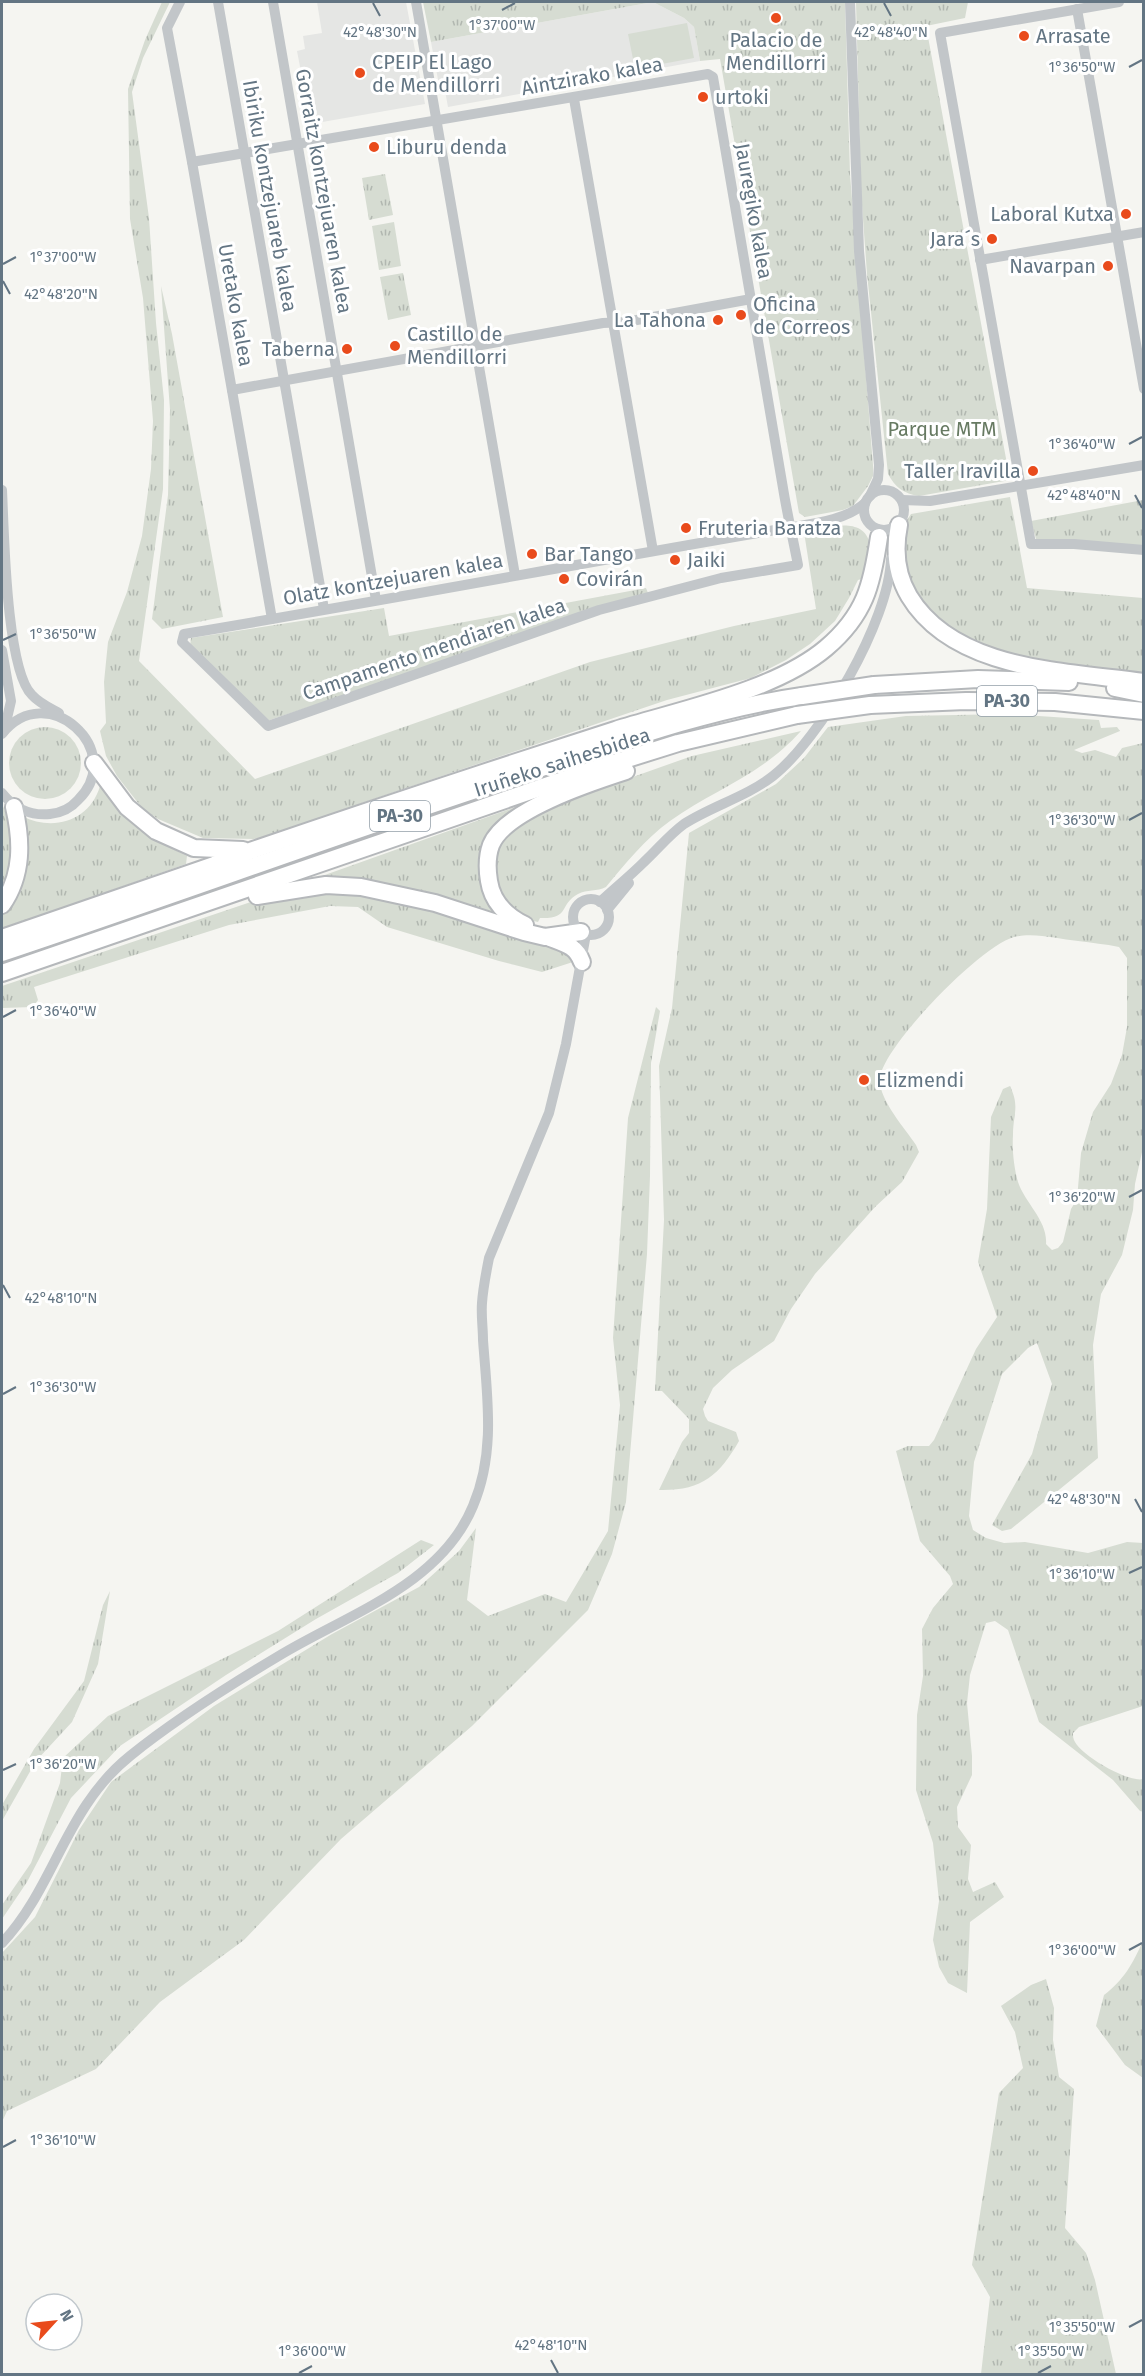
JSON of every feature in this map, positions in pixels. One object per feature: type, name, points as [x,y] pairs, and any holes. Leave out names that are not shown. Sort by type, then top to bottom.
[{"type":"highway","points":[[890,528],[904,588],[916,608],[931,624],[950,638],[990,657],[1045,669],[1143,682]]},
{"type":"highway","points":[[2,938],[252,850],[753,687],[780,676],[815,656],[844,632],[856,616],[890,528]]},
{"type":"highway","name":"Iruñeko saihesbidea","points":[[2,953],[446,800],[646,734],[780,699],[874,685],[978,679],[1094,684],[1143,694]]},
{"type":"highway","points":[[714,699],[780,699]]},
{"type":"highway","name":"Iruñeko saihesbidea","points":[[2,973],[589,771],[678,743],[770,721],[870,705],[966,701],[1055,702],[1143,711]]},
{"type":"highway","points":[[584,930],[541,930],[527,926],[506,914],[491,894],[487,867],[491,844],[499,832],[515,818],[555,798],[611,776],[770,721]]},
{"type":"highway","points":[[94,763],[127,807],[156,831],[194,848],[252,850]]},
{"type":"highway","points":[[2,905],[13,884],[20,853],[20,833],[14,807]]},
{"type":"highway","points":[[112,936],[161,928],[260,895],[326,885],[361,887],[435,903],[573,946],[578,951],[582,962]]},
{"type":"highway","points":[[549,938],[584,930]]},
{"type":"street","name":"Uretako kalea","points":[[180,2],[167,28],[272,619]]},
{"type":"street","name":"Ibiriku kontzejuareb kalea","points":[[218,2],[324,609]]},
{"type":"street","name":"Gorraitz kontzejuaren kalea","points":[[273,2],[376,600]]},
{"type":"street","points":[[416,2],[515,575]]},
{"type":"street","points":[[849,2],[859,251],[879,465],[878,479],[864,512],[867,521],[890,528]]},
{"type":"street","points":[[1119,2],[940,33],[1030,544],[1074,544],[1143,550]]},
{"type":"street","points":[[1077,9],[1143,389]]},
{"type":"street","name":"Aintzirako kalea","points":[[192,162],[574,99],[708,74],[713,77]]},
{"type":"street","name":"Jauregiko kalea","points":[[713,77],[791,527]]},
{"type":"street","points":[[574,99],[653,551]]},
{"type":"street","points":[[980,260],[1143,232]]},
{"type":"street","points":[[232,390],[603,323],[613,324],[751,299]]},
{"type":"street","points":[[879,465],[888,490]]},
{"type":"street","points":[[902,500],[930,501],[1143,465]]},
{"type":"street","points":[[2,490],[7,585],[13,639],[21,675],[30,695],[82,731],[90,746],[94,763],[91,779],[84,794],[72,806],[57,813],[40,815],[14,807],[2,794]]},
{"type":"street","points":[[604,906],[666,839],[683,825],[750,791],[773,776],[807,743],[866,643],[886,583],[884,553],[890,528],[904,514],[902,500],[888,490],[878,491],[868,500]]},
{"type":"street","name":"Olatz kontzejuaren kalea","points":[[182,642],[184,634],[828,520],[858,510],[868,500]]},
{"type":"street","points":[[890,528],[911,511],[930,501]]},
{"type":"street","name":"Olatz kontzejuaren kalea","points":[[828,520],[867,521]]},
{"type":"street","name":"Campamento mendiaren kalea","points":[[182,642],[268,726],[599,610],[721,578],[798,565],[791,527]]},
{"type":"street","points":[[2,650],[11,701],[3,732]]},
{"type":"street","points":[[3,732],[18,720],[34,714],[52,714],[69,720]]},
{"type":"street","points":[[2,1943],[33,1900],[73,1822],[97,1787],[114,1768],[190,1712],[281,1654],[418,1576],[449,1546],[473,1508],[485,1470],[490,1432],[481,1305],[484,1280],[489,1258],[549,1113],[582,962],[584,930],[575,910],[580,903],[588,900],[604,906],[609,917],[607,925],[584,930]]},
{"type":"street","points":[[576,994],[584,930]]},
{"type":"shaded area","name":"CPEIP El Lago de Mendillorri","points":[[317,2],[406,2],[425,104],[311,124],[297,51],[305,49],[303,36],[322,33]]},
{"type":"shaded area","points":[[653,2],[684,18],[694,27],[700,61],[448,107],[444,85],[439,85],[431,42]]},
{"type":"green space","points":[[162,2],[170,2],[143,58],[132,92],[149,218],[164,400],[163,489],[139,661],[255,779],[590,662],[734,626],[816,609],[804,532],[852,526],[860,529],[866,535],[870,544],[865,578],[858,580],[835,621],[810,644],[786,660],[751,678],[667,700],[359,804],[298,829],[254,839],[203,838],[158,819],[142,808],[117,776],[106,756],[100,731],[106,723],[104,682],[108,642],[127,592],[142,536],[151,469],[153,421],[143,298],[130,219],[128,89],[145,40]]},
{"type":"green space","points":[[423,2],[653,2],[431,42]]},
{"type":"green space","points":[[653,2],[845,2],[850,174],[873,476],[853,506],[843,510],[805,517],[799,513],[720,59],[700,61],[694,27],[684,18]]},
{"type":"green space","name":"Parque MTM","points":[[856,2],[968,2],[965,18],[926,26],[1010,480],[919,496],[900,489],[888,474],[867,274],[861,191]]},
{"type":"green space","points":[[687,23],[694,58],[635,69],[628,34]]},
{"type":"green space","points":[[385,174],[393,215],[369,220],[362,178]]},
{"type":"green space","points":[[394,222],[401,266],[379,270],[372,226]]},
{"type":"green space","points":[[403,273],[411,315],[388,320],[380,277]]},
{"type":"green space","points":[[161,286],[172,334],[223,617],[162,629],[152,619],[168,495],[170,410]]},
{"type":"green space","points":[[1010,497],[1027,588],[1143,598],[1143,675],[1014,655],[971,640],[929,613],[913,589],[902,564],[903,526],[911,514]]},
{"type":"green space","points":[[1143,500],[1143,547],[1036,539],[1031,521]]},
{"type":"green space","points":[[646,588],[648,593],[267,721],[190,646],[191,638],[384,608],[389,636]]},
{"type":"green space","points":[[1007,714],[1099,720],[1101,728],[1117,727],[1120,731],[1074,750],[1082,753],[1095,750],[1116,757],[1122,748],[1143,743],[1144,1143],[1135,1184],[1133,1210],[1122,1255],[1101,1294],[1093,1345],[1098,1458],[1011,1529],[1002,1531],[992,1525],[1032,1454],[1052,1384],[1037,1343],[1028,1348],[1002,1374],[974,1462],[969,1516],[973,1530],[986,1538],[1004,1543],[1025,1542],[1088,1553],[1127,1542],[1143,1543],[1143,1706],[1079,1727],[1073,1734],[1074,1741],[1079,1748],[1096,1761],[1127,1777],[1143,1779],[1144,1812],[1140,1811],[1113,1780],[1039,1722],[1008,1630],[995,1621],[986,1623],[970,1675],[967,1703],[972,1775],[957,1807],[958,1827],[971,1845],[968,1879],[973,1892],[995,1882],[1004,1897],[970,1922],[967,1993],[948,1983],[939,1967],[933,1940],[939,1901],[933,1843],[916,1790],[917,1715],[923,1676],[922,1629],[933,1608],[953,1584],[950,1576],[920,1541],[896,1451],[908,1446],[929,1446],[934,1440],[976,1349],[997,1317],[978,1262],[987,1209],[991,1117],[1003,1089],[1010,1086],[1015,1105],[1013,1147],[1018,1182],[1040,1220],[1046,1236],[1046,1244],[1052,1250],[1058,1248],[1063,1242],[1071,1209],[1077,1199],[1081,1153],[1093,1112],[1111,1084],[1122,1055],[1127,1027],[1127,958],[1119,947],[1114,946],[1038,936],[1014,937],[999,944],[980,958],[916,1020],[886,1062],[880,1077],[880,1085],[887,1103],[919,1152],[902,1182],[875,1207],[815,1274],[791,1309],[774,1341],[732,1370],[713,1388],[703,1409],[705,1416],[708,1421],[736,1432],[739,1441],[724,1464],[707,1479],[686,1488],[674,1490],[659,1490],[682,1442],[689,1433],[689,1419],[662,1391],[655,1391],[664,1220],[659,1066],[672,1008],[689,833],[776,784],[804,758],[828,727],[906,716]]},
{"type":"green space","points":[[45,727],[65,733],[75,743],[81,763],[75,783],[65,793],[45,799],[25,793],[15,783],[9,763],[15,743],[25,733]]},
{"type":"green space","points":[[801,731],[786,746],[754,770],[670,821],[644,844],[606,887],[578,894],[560,914],[550,918],[540,918],[538,922],[521,918],[499,892],[493,872],[497,845],[510,829],[534,812],[692,756]]},
{"type":"green space","points":[[100,786],[130,821],[187,856],[186,864],[2,929],[2,914],[12,897],[22,816],[46,823],[69,820],[88,808]]},
{"type":"green space","points":[[535,800],[480,859],[505,920],[308,881]]},
{"type":"green space","points":[[2,804],[10,835],[10,857],[2,888]]},
{"type":"green space","points":[[331,891],[419,906],[505,929],[562,946],[576,961],[542,972],[387,927],[358,907],[330,906],[229,925],[34,987],[38,1000],[33,1007],[2,1008],[2,986],[260,899]]},
{"type":"green space","points":[[656,1007],[660,1011],[651,1063],[647,1254],[626,1502],[612,1554],[588,1610],[472,1726],[341,1839],[244,1940],[160,2002],[96,2069],[7,2111],[2,2122],[2,1953],[35,1917],[79,1830],[111,1782],[214,1706],[332,1634],[419,1587],[459,1551],[476,1528],[467,1600],[488,1616],[545,1594],[566,1602],[608,1531],[620,1405],[613,1338],[628,1118]]},
{"type":"green space","points":[[421,1540],[434,1545],[398,1573],[316,1619],[226,1675],[120,1746],[71,1798],[27,1882],[2,1919],[2,1905],[31,1863],[60,1783],[63,1758],[108,1716],[278,1631]]},
{"type":"green space","points":[[110,1591],[98,1664],[72,1722],[36,1761],[2,1821],[2,1805],[34,1749],[84,1681],[103,1605]]},
{"type":"green space","points":[[1143,1941],[1143,2078],[1125,2065],[1096,2026],[1104,1995],[1127,1971]]},
{"type":"green space","points":[[1046,1979],[1054,2008],[1053,2040],[1059,2077],[1074,2089],[1065,2228],[1086,2253],[1095,2280],[1116,2374],[981,2374],[990,2297],[972,2265],[999,2093],[1023,2068],[1015,2032],[1001,2006],[1031,1985]]},
{"type":"place","name":"Palacio de Mendillorri","points":[[776,18]]},
{"type":"place","name":"Arrasate","points":[[1024,36]]},
{"type":"place","name":"CPEIP El Lago de Mendillorri","points":[[360,73]]},
{"type":"place","name":"urtoki","points":[[703,97]]},
{"type":"place","name":"Liburu denda","points":[[374,147]]},
{"type":"place","name":"Laboral Kutxa","points":[[1126,214]]},
{"type":"place","name":"Jara´s","points":[[992,239]]},
{"type":"place","name":"Navarpan","points":[[1108,266]]},
{"type":"place","name":"Oficina de Correos","points":[[741,315]]},
{"type":"place","name":"La Tahona","points":[[718,320]]},
{"type":"place","name":"Castillo de Mendillorri","points":[[395,346]]},
{"type":"place","name":"Taberna","points":[[347,349]]},
{"type":"place","name":"Taller Iravilla","points":[[1033,471]]},
{"type":"place","name":"Fruteria Baratza","points":[[686,528]]},
{"type":"place","name":"Bar Tango","points":[[532,554]]},
{"type":"place","name":"Jaiki","points":[[675,560]]},
{"type":"place","name":"Covirán","points":[[564,579]]},
{"type":"place","name":"Elizmendi","points":[[864,1080]]}]
